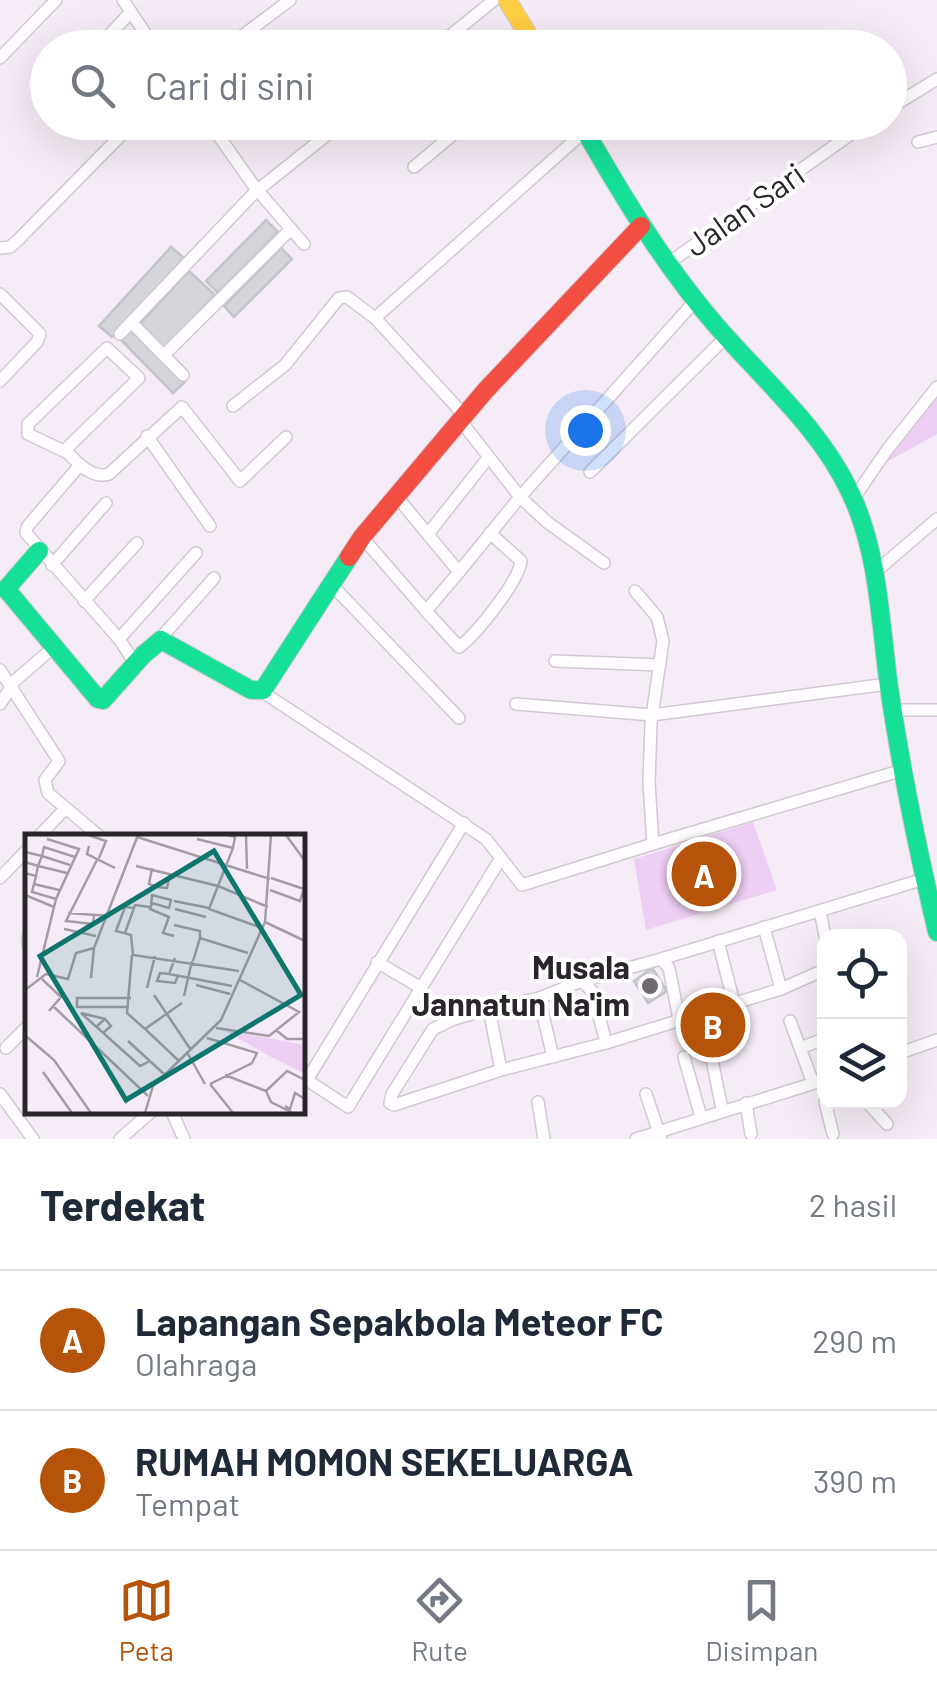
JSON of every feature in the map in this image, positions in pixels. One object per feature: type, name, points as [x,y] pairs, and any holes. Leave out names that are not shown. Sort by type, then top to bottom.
[{"type":"street","points":[[0,58],[56,0]]},
{"type":"street","points":[[122,0],[142,30]]},
{"type":"street","points":[[250,30],[290,0]]},
{"type":"street","points":[[457,30],[494,0]]},
{"type":"street","points":[[507,0],[525,30]]},
{"type":"street","points":[[113,30],[130,13]]},
{"type":"street","points":[[907,98],[937,80]]},
{"type":"street","points":[[918,142],[937,137]]},
{"type":"street","points":[[0,248],[10,248],[116,140]]},
{"type":"street","points":[[221,140],[304,244]]},
{"type":"street","points":[[120,334],[256,188],[269,183],[321,140]]},
{"type":"street","points":[[414,167],[446,140]]},
{"type":"street","points":[[375,318],[568,140]]},
{"type":"street","points":[[590,140],[642,226],[695,301],[817,438],[854,498],[874,573],[892,710],[937,932]]},
{"type":"street","name":"Jalan Sari","points":[[670,262],[843,140]]},
{"type":"street","points":[[159,640],[252,690],[266,689],[362,537],[462,417],[642,226]]},
{"type":"street","points":[[164,355],[291,230]]},
{"type":"street","points":[[0,294],[40,334],[37,342],[2,375]]},
{"type":"street","points":[[233,406],[285,365],[339,298],[347,297],[375,318],[462,417],[488,458],[520,497],[604,563]]},
{"type":"street","points":[[426,612],[520,497],[695,301]]},
{"type":"street","points":[[131,322],[183,375]]},
{"type":"street","points":[[590,472],[726,337]]},
{"type":"street","points":[[68,454],[69,445],[139,380],[109,348],[31,417],[28,424],[28,434],[68,454],[80,466],[106,475],[184,408],[240,481],[286,437]]},
{"type":"street","points":[[854,498],[937,387]]},
{"type":"street","points":[[148,436],[210,526]]},
{"type":"street","points":[[428,534],[488,458]]},
{"type":"street","points":[[80,466],[26,527],[26,533],[119,639],[135,663]]},
{"type":"street","points":[[397,496],[459,572]]},
{"type":"street","points":[[106,503],[45,558],[3,587],[100,700],[214,578]]},
{"type":"street","points":[[874,573],[937,519]]},
{"type":"street","points":[[362,537],[456,646],[464,644],[520,568],[521,561],[490,533]]},
{"type":"street","points":[[84,601],[136,543]]},
{"type":"street","points":[[119,639],[196,553]]},
{"type":"street","points":[[330,583],[460,718]]},
{"type":"street","points":[[635,591],[662,629],[649,783],[653,844]]},
{"type":"street","points":[[0,704],[11,685],[55,646]]},
{"type":"street","points":[[555,660],[660,665]]},
{"type":"street","points":[[0,670],[59,761],[45,780],[48,792],[98,834]]},
{"type":"street","points":[[516,704],[652,715],[888,684]]},
{"type":"street","points":[[260,691],[486,839],[524,885],[903,770]]},
{"type":"street","points":[[892,710],[937,710]]},
{"type":"street","points":[[41,834],[65,808]]},
{"type":"street","points":[[464,823],[307,1080],[348,1107],[501,858]]},
{"type":"street","points":[[0,878],[25,851]]},
{"type":"street","points":[[817,973],[606,1043],[390,1103],[433,1030],[454,1019],[539,998],[582,981],[924,879]]},
{"type":"street","points":[[820,910],[824,929]]},
{"type":"street","points":[[764,927],[781,988]]},
{"type":"street","points":[[718,942],[734,1003]]},
{"type":"street","points":[[661,958],[669,968],[679,1019]]},
{"type":"street","points":[[378,962],[421,988]]},
{"type":"street","points":[[582,981],[592,992],[606,1043]]},
{"type":"street","points":[[539,998],[553,1057]]},
{"type":"street","points":[[489,1009],[501,1070]]},
{"type":"street","points":[[790,1021],[817,1078]]},
{"type":"street","points":[[6,1048],[25,1029]]},
{"type":"street","points":[[907,1051],[937,1040]]},
{"type":"street","points":[[800,1048],[817,1042]]},
{"type":"street","points":[[712,1055],[722,1109]]},
{"type":"street","points":[[684,1056],[701,1116]]},
{"type":"street","points":[[636,1139],[817,1082]]},
{"type":"street","points":[[0,1094],[33,1139]]},
{"type":"street","points":[[646,1094],[660,1134]]},
{"type":"street","points":[[538,1102],[544,1139]]},
{"type":"street","points":[[746,1103],[751,1134]]},
{"type":"street","points":[[827,1109],[833,1134]]},
{"type":"street","points":[[873,1109],[887,1124]]},
{"type":"street","points":[[127,1137],[149,1114]]},
{"type":"street","points":[[173,1114],[184,1139]]},
{"type":"shaded area","points":[[937,396],[937,434],[883,464],[904,434]]},
{"type":"shaded area","points":[[753,822],[777,890],[646,930],[634,859]]},
{"type":"building","points":[[266,220],[278,232],[218,293],[206,281]]},
{"type":"building","points":[[171,247],[184,258],[112,337],[99,326]]},
{"type":"building","points":[[281,248],[292,259],[234,317],[224,306]]},
{"type":"building","points":[[189,271],[215,295],[164,349],[139,325]]},
{"type":"building","points":[[133,329],[185,382],[173,393],[121,340]]},
{"type":"building","name":"Musala Jannatun Na'im","points":[[652,968],[667,991],[648,1003],[634,981]]},
{"type":"traffic: fast","points":[[591,140],[677,276],[714,323],[807,425],[851,494],[873,564],[899,748],[937,932]]},
{"type":"traffic: fast","points":[[39,551],[6,589],[98,699],[103,700],[161,640],[251,690],[263,690],[349,557]]},
{"type":"traffic: slow","points":[[507,0],[525,30]]},
{"type":"traffic: jam","points":[[349,557],[485,391],[641,226]]},
{"type":"place","name":"Lapangan Sepakbola Meteor FC","points":[[704,874]]},
{"type":"place","name":"Musala Jannatun Na'im","points":[[650,986]]},
{"type":"place","name":"RUMAH MOMON SEKELUARGA","points":[[713,1025]]}]
